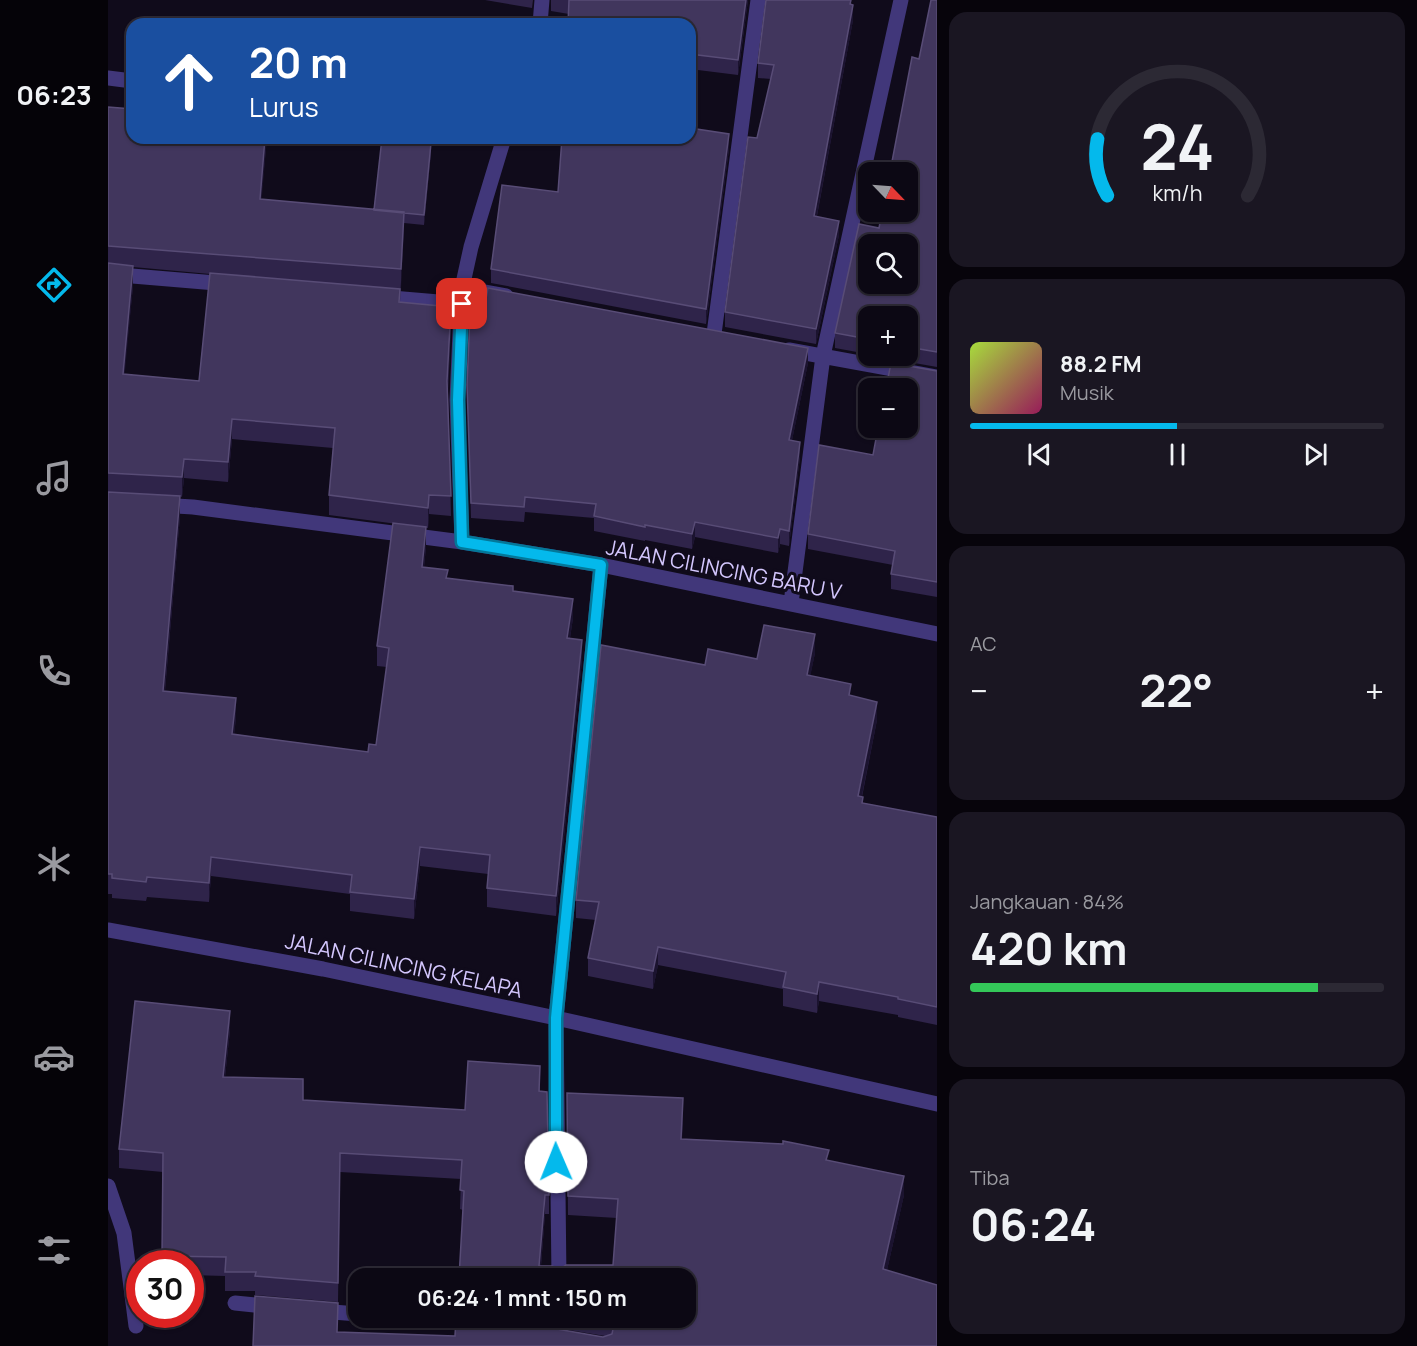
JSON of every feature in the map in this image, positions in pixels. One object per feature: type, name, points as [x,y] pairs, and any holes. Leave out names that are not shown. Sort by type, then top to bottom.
[{"type":"street","points":[[540,18],[542,0]]},
{"type":"street","points":[[714,334],[758,0]]},
{"type":"street","points":[[791,603],[823,356],[901,0]]},
{"type":"street","points":[[108,78],[126,80]]},
{"type":"street","points":[[462,542],[458,400],[462,288],[471,247],[502,144]]},
{"type":"street","points":[[108,274],[238,285]]},
{"type":"street","points":[[462,288],[519,298]]},
{"type":"street","points":[[368,296],[462,304]]},
{"type":"street","points":[[779,348],[937,377]]},
{"type":"street","name":"JALAN CILINCING BARU V","points":[[140,504],[193,507],[462,542],[601,565],[937,634]]},
{"type":"street","points":[[559,1268],[556,1018],[601,565]]},
{"type":"street","name":"JALAN CILINCING KELAPA","points":[[108,930],[323,969],[556,1018],[937,1104]]},
{"type":"street","points":[[108,1186],[124,1233],[126,1250]]},
{"type":"street","points":[[235,1303],[348,1313]]},
{"type":"building","points":[[569,0],[746,0],[738,60],[696,55],[696,18],[568,18]]},
{"type":"building","points":[[766,0],[851,0],[850,4],[853,5],[814,216],[839,221],[816,329],[725,312],[748,137],[757,138],[774,65],[758,63]]},
{"type":"building","points":[[931,0],[937,0],[937,352],[918,349],[918,306],[858,306],[858,337],[835,333],[859,224],[879,228],[880,222],[918,222],[918,162],[892,162],[912,57],[919,59]]},
{"type":"building","points":[[108,107],[126,108],[126,144],[265,144],[260,199],[404,212],[401,269],[108,246]]},
{"type":"building","points":[[696,129],[729,134],[706,309],[491,269],[502,185],[558,192],[562,144],[696,144]]},
{"type":"building","points":[[381,144],[431,144],[424,215],[374,210]]},
{"type":"building","points":[[108,263],[133,266],[123,374],[199,381],[210,273],[400,289],[399,302],[451,307],[447,381],[451,496],[429,495],[428,508],[329,495],[335,428],[232,419],[228,462],[184,459],[182,477],[108,473]]},
{"type":"building","points":[[488,288],[808,348],[789,440],[800,442],[789,531],[780,529],[778,538],[695,522],[692,534],[594,516],[596,504],[525,497],[524,507],[471,503],[467,385],[470,314],[483,315]]},
{"type":"building","points":[[890,366],[908,366],[937,371],[937,582],[891,574],[895,551],[808,534],[819,445],[873,455],[876,438],[918,438],[918,378],[888,378]]},
{"type":"building","points":[[108,492],[180,496],[163,691],[236,698],[232,734],[368,752],[369,744],[376,745],[389,648],[377,646],[393,523],[426,527],[422,567],[448,570],[446,578],[513,586],[513,591],[573,599],[567,638],[582,640],[556,896],[487,888],[490,855],[420,847],[414,899],[350,892],[352,875],[211,857],[209,883],[147,877],[146,882],[112,878],[112,874],[108,874]]},
{"type":"building","points":[[764,625],[815,634],[807,675],[851,684],[849,695],[877,702],[858,796],[863,797],[862,803],[937,817],[937,1007],[819,982],[817,994],[783,987],[786,972],[658,947],[653,971],[588,958],[599,902],[576,900],[601,645],[705,665],[708,649],[757,659]]},
{"type":"building","points":[[135,1001],[230,1011],[223,1077],[303,1079],[303,1100],[465,1110],[468,1061],[540,1066],[539,1091],[547,1092],[549,1195],[545,1195],[539,1266],[557,1268],[460,1268],[464,1191],[460,1190],[462,1160],[340,1153],[338,1283],[255,1276],[256,1272],[225,1272],[226,1257],[204,1257],[204,1250],[162,1250],[163,1153],[119,1149]]},
{"type":"building","points":[[567,1093],[683,1098],[681,1139],[783,1144],[783,1141],[829,1150],[826,1160],[904,1176],[883,1269],[937,1285],[937,1346],[253,1346],[255,1296],[338,1303],[337,1332],[455,1336],[455,1328],[556,1328],[603,1337],[612,1334],[613,1328],[696,1328],[696,1268],[562,1268],[566,1265],[613,1265],[618,1199],[568,1196]]},
{"type":"route","points":[[462,304],[458,400],[462,542],[601,565],[556,1018],[556,1162]]}]
